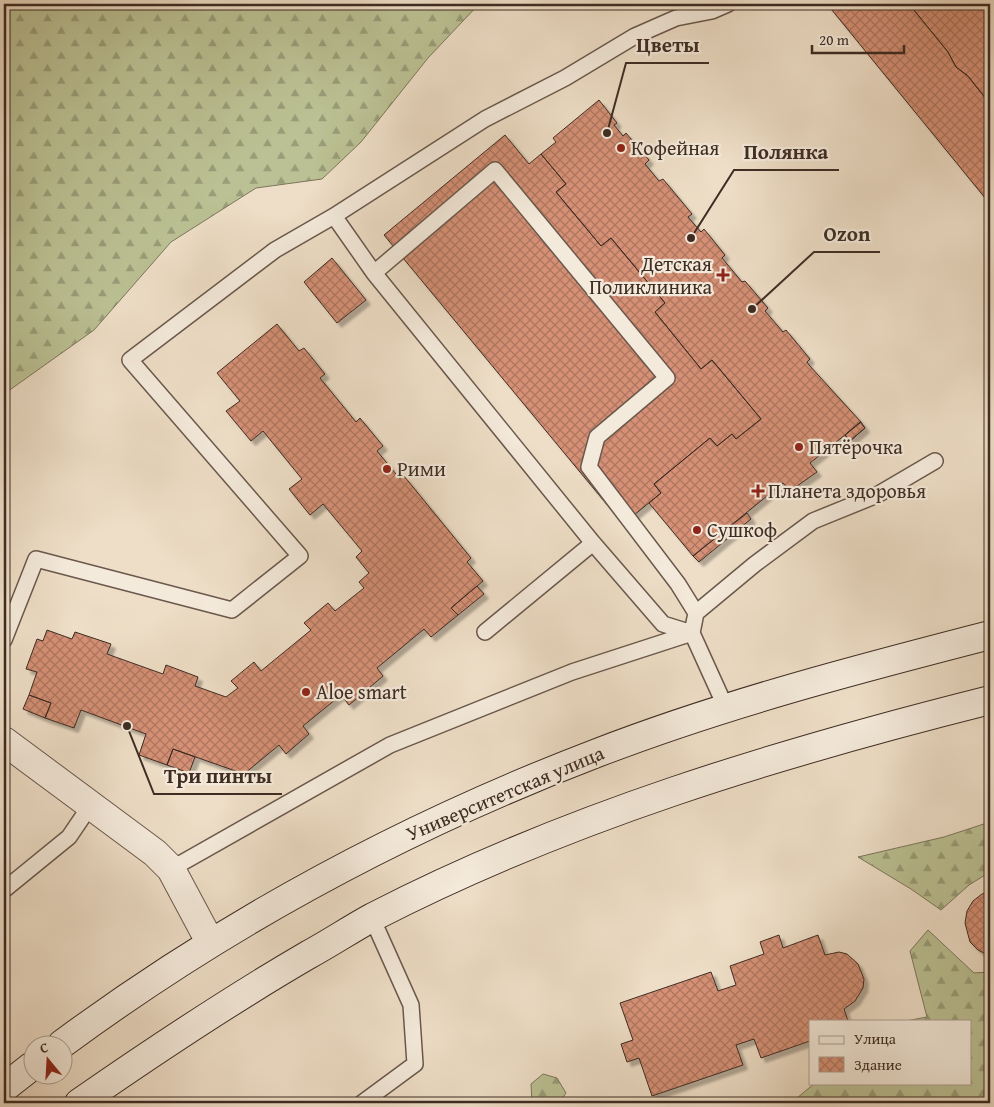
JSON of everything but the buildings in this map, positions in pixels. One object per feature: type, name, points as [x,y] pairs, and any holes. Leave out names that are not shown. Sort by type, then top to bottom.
[{"type":"main road","name":"Университетская улица","points":[[72,1037],[210,942],[344,866],[485,799],[598,752],[726,708],[990,635]]},
{"type":"main road","points":[[79,1103],[248,990],[372,918],[466,873],[584,823],[700,783],[816,747],[990,700]]},
{"type":"main road","points":[[4,741],[155,853],[171,869],[210,942]]},
{"type":"main road","points":[[4,1088],[22,1074]]},
{"type":"lane","points":[[4,640],[36,559],[232,610],[300,556],[130,360],[275,250],[334,216],[485,119],[565,78],[635,36],[676,18],[712,11],[728,4]]},
{"type":"lane","points":[[374,274],[495,170],[667,378],[597,437],[589,467],[678,584],[696,613]]},
{"type":"lane","points":[[334,216],[374,274],[593,543],[664,624],[692,633]]},
{"type":"lane","points":[[726,708],[692,633],[696,613],[755,564],[813,521],[877,495],[935,460]]},
{"type":"lane","points":[[485,632],[593,543]]},
{"type":"lane","points":[[171,869],[390,745],[572,672],[692,633]]},
{"type":"lane","points":[[4,890],[70,837],[90,806]]},
{"type":"lane","points":[[362,1103],[415,1064],[412,1005],[372,918]]},
{"type":"green space","points":[[4,4],[479,4],[428,58],[361,142],[322,179],[256,188],[171,242],[94,330],[4,394]]},
{"type":"green space","points":[[990,822],[990,872],[969,885],[941,910],[911,889],[858,857],[944,837]]},
{"type":"green space","points":[[928,930],[974,973],[990,972],[990,1103],[791,1103],[814,1084],[972,1084],[972,1020],[911,1020],[927,1017],[910,951]]},
{"type":"green space","points":[[543,1074],[557,1078],[566,1093],[559,1103],[532,1103],[531,1084]]},
{"type":"place","name":"Цветы","points":[[607,133]]},
{"type":"place","name":"Кофейная","points":[[621,148]]},
{"type":"place","name":"Полянка","points":[[691,238]]},
{"type":"place","name":"Детская Поликлиника","points":[[723,275]]},
{"type":"place","name":"Ozon","points":[[752,309]]},
{"type":"place","name":"Пятёрочка","points":[[799,447]]},
{"type":"place","name":"Рими","points":[[387,469]]},
{"type":"place","name":"Планета здоровья","points":[[758,491]]},
{"type":"place","name":"Сушкоф","points":[[697,530]]},
{"type":"place","name":"Aloe smart","points":[[306,692]]},
{"type":"place","name":"Три пинты","points":[[127,726]]}]
